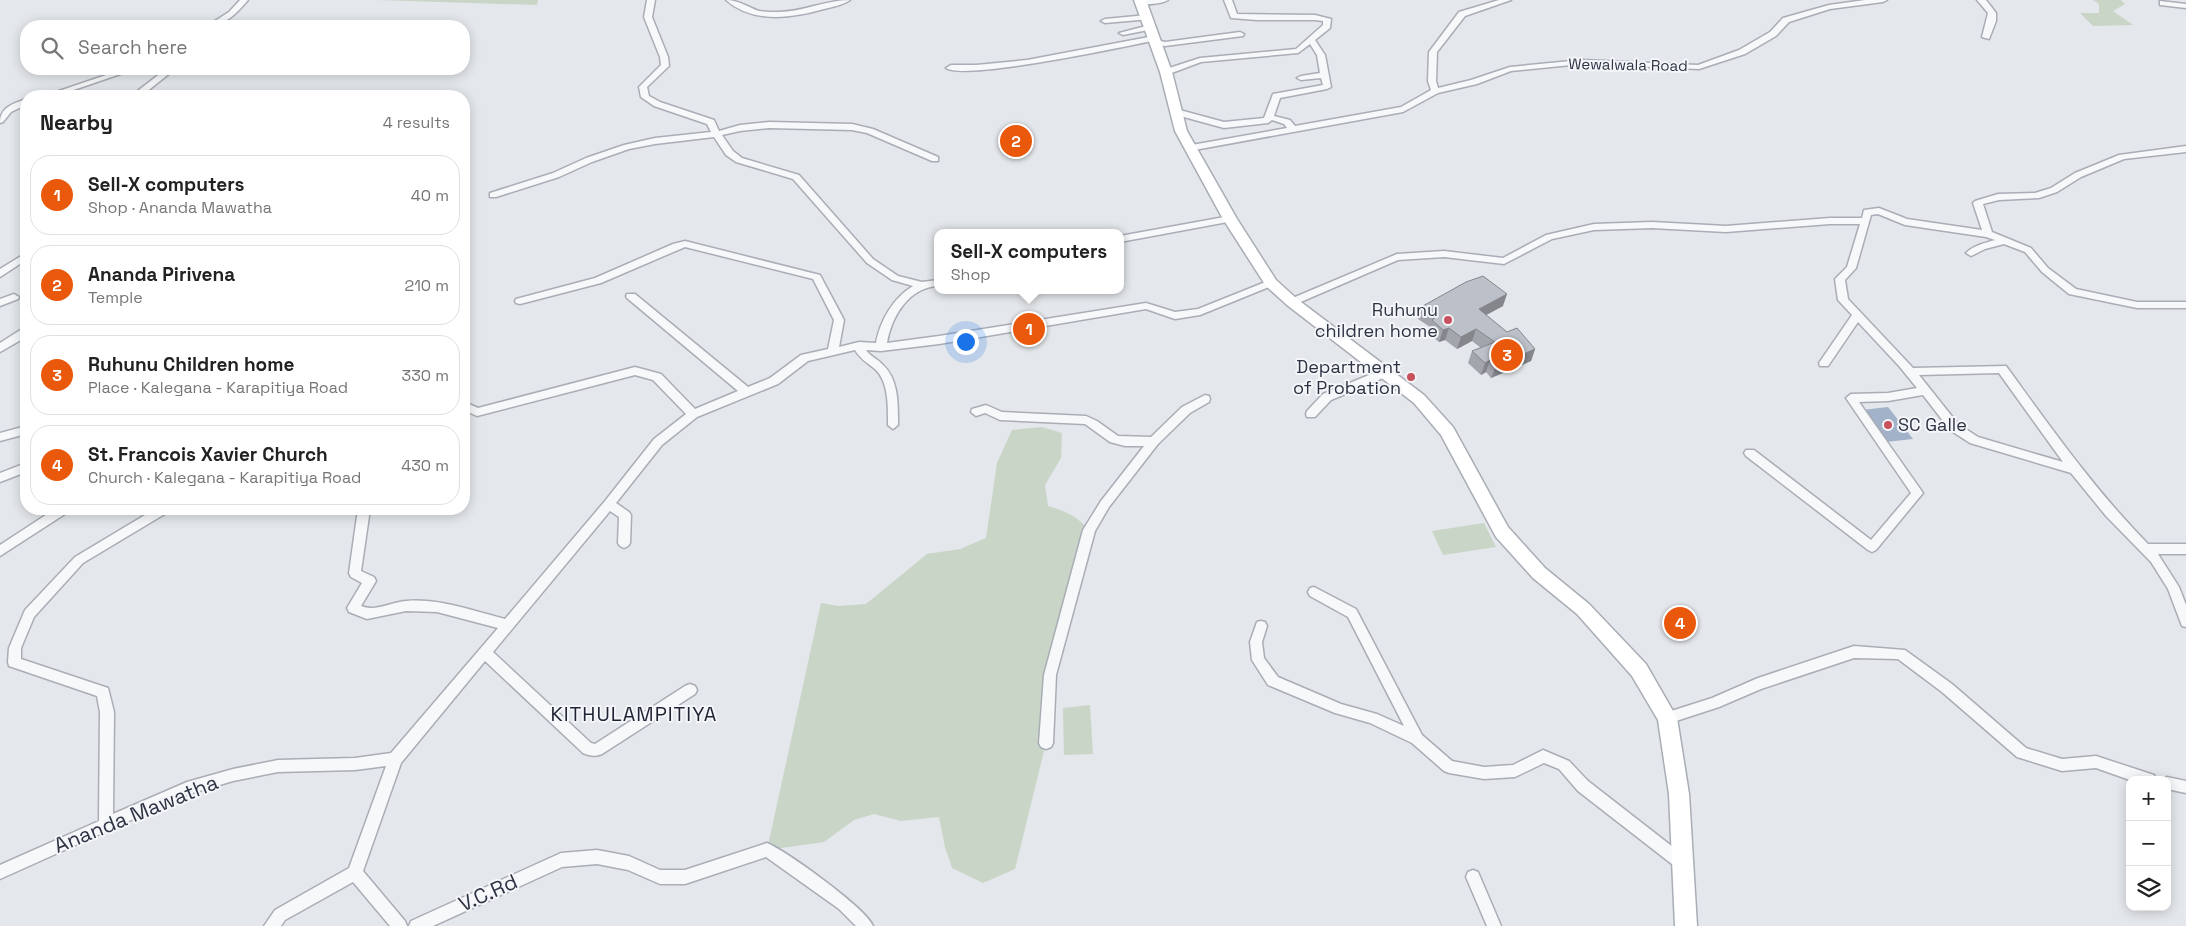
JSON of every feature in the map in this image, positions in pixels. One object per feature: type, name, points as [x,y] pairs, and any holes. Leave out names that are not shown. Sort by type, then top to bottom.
[{"type":"main road","points":[[1148,21],[1166,72],[1181,132],[1230,219],[1271,283],[1292,302],[1419,399],[1447,431],[1502,532],[1539,573],[1583,609],[1639,670],[1667,718],[1679,794],[1686,926]]},
{"type":"street","points":[[222,20],[232,14],[244,0]]},
{"type":"street","points":[[651,0],[648,18],[664,57],[665,66],[643,87],[645,97],[658,104],[711,122],[716,134],[728,151],[738,160],[781,170],[796,177],[870,262],[896,278],[922,285],[934,284]]},
{"type":"street","points":[[730,0],[757,12],[780,15],[811,11],[846,0]]},
{"type":"street","points":[[1123,34],[1148,21],[1164,0]]},
{"type":"street","points":[[1166,72],[1200,60],[1298,51],[1327,26],[1327,19],[1307,16],[1251,19],[1234,16],[1228,0]]},
{"type":"street","points":[[1435,91],[1432,80],[1433,52],[1462,14],[1508,0]]},
{"type":"street","name":"Wewalwala Road","points":[[1189,148],[1403,109],[1435,91],[1474,82],[1510,69],[1581,62],[1698,67],[1742,52],[1773,34],[1786,20],[1829,7],[1883,0]]},
{"type":"street","points":[[1981,0],[1991,7],[1994,15],[1986,37]]},
{"type":"street","points":[[2163,3],[2186,6]]},
{"type":"street","points":[[1105,21],[1148,21]]},
{"type":"street","points":[[1148,21],[1165,44],[1240,34]]},
{"type":"street","points":[[951,67],[986,68],[1021,64],[1148,21]]},
{"type":"street","points":[[1176,112],[1224,125],[1268,120],[1276,96],[1327,87],[1322,56],[1316,44],[1310,40]]},
{"type":"street","points":[[66,90],[113,75]]},
{"type":"street","points":[[144,90],[163,75]]},
{"type":"street","points":[[1301,78],[1324,75]]},
{"type":"street","points":[[0,120],[8,110],[20,105]]},
{"type":"street","points":[[1269,117],[1287,122],[1292,129]]},
{"type":"street","points":[[493,195],[556,175],[589,160],[654,141],[716,134],[740,128],[769,125],[852,127],[870,131],[935,159]]},
{"type":"street","points":[[1988,234],[1978,203],[1987,199],[2036,196],[2054,190],[2078,175],[2122,157],[2186,149]]},
{"type":"street","points":[[2075,470],[1974,440],[1954,427],[1909,372],[1843,300],[1840,279],[1851,268],[1866,221],[1867,212],[1879,211],[1905,222],[1988,234],[2028,250],[2045,270],[2073,292],[2137,305],[2186,305]]},
{"type":"street","points":[[1124,238],[1230,219]]},
{"type":"street","points":[[1292,302],[1397,257],[1444,254],[1504,261],[1549,238],[1594,227],[1652,225],[1726,229],[1830,221],[1866,221]]},
{"type":"street","points":[[1971,254],[1982,247],[2003,241]]},
{"type":"street","points":[[520,301],[598,280],[676,246],[698,246],[817,277],[838,320],[833,352]]},
{"type":"street","points":[[0,274],[20,260]]},
{"type":"street","points":[[271,926],[280,915],[355,873],[395,759],[609,504],[658,442],[693,414],[774,381],[805,358],[859,346],[881,347],[939,340],[1146,306],[1175,316],[1200,312],[1271,283]]},
{"type":"street","points":[[881,347],[882,335],[897,304],[922,285]]},
{"type":"street","points":[[632,296],[746,392]]},
{"type":"street","points":[[0,303],[14,297]]},
{"type":"street","points":[[1824,363],[1858,315]]},
{"type":"street","points":[[0,348],[20,336]]},
{"type":"street","points":[[859,346],[861,354],[882,370],[893,398],[893,425]]},
{"type":"street","points":[[1909,372],[2002,369],[2075,470],[2110,513],[2155,559],[2173,587],[2185,618]]},
{"type":"street","points":[[470,409],[477,412],[635,371],[657,377],[693,414]]},
{"type":"street","points":[[1311,414],[1327,398],[1386,372]]},
{"type":"street","points":[[1750,453],[1872,547],[1917,493],[1851,398],[1888,397],[1925,391]]},
{"type":"street","points":[[1046,743],[1050,675],[1089,530],[1105,504],[1154,440],[1186,410],[1205,399]]},
{"type":"street","points":[[976,412],[986,409],[1000,416],[1086,420],[1096,423],[1109,436],[1125,442],[1154,440]]},
{"type":"street","points":[[0,436],[20,431]]},
{"type":"street","points":[[0,478],[20,470]]},
{"type":"street","points":[[609,504],[625,515],[624,543]]},
{"type":"street","points":[[0,551],[55,515]]},
{"type":"street","points":[[106,825],[107,712],[103,692],[14,662],[15,648],[29,614],[79,560],[154,515]]},
{"type":"street","points":[[363,515],[355,572],[370,581],[353,608],[367,614],[406,606],[437,607],[508,625]]},
{"type":"street","points":[[2146,549],[2186,549]]},
{"type":"street","points":[[1314,592],[1352,614],[1417,739]]},
{"type":"street","points":[[1261,626],[1256,642],[1258,660],[1273,681],[1340,709],[1372,718],[1417,739],[1449,767],[1484,773],[1515,770],[1544,756],[1564,765],[1583,786],[1682,863]]},
{"type":"street","points":[[1667,718],[1714,703],[1758,684],[1854,652],[1900,654],[1947,688],[2022,753],[2062,766],[2096,762],[2137,776]]},
{"type":"street","points":[[485,653],[588,749],[597,750],[690,690]]},
{"type":"street","name":"Ananda Mawatha","points":[[0,872],[187,788],[233,775],[278,766],[355,764],[395,759]]},
{"type":"street","points":[[2171,785],[2186,787]]},
{"type":"street","name":"V.C.Rd","points":[[416,926],[561,860],[597,857],[629,863],[660,877],[685,878],[767,850],[844,904],[866,926]]},
{"type":"street","points":[[355,873],[400,926]]},
{"type":"street","points":[[1473,876],[1494,926]]},
{"type":"green space","points":[[377,0],[538,0],[537,5]]},
{"type":"green space","points":[[2093,0],[2121,0],[2125,4],[2113,11],[2133,25],[2093,26],[2080,13],[2099,13],[2099,4]]},
{"type":"green space","points":[[1042,427],[1062,433],[1061,458],[1045,485],[1048,506],[1070,515],[1089,530],[1050,675],[1046,743],[1015,869],[983,883],[952,868],[945,847],[939,817],[901,821],[874,814],[854,820],[824,842],[767,850],[821,603],[838,606],[866,604],[927,554],[960,549],[986,538],[997,463],[1012,430]]},
{"type":"green space","points":[[1484,523],[1496,547],[1443,555],[1432,531]]},
{"type":"green space","points":[[1090,705],[1093,754],[1064,755],[1063,708]]},
{"type":"water","name":"SC Galle","points":[[1888,407],[1913,439],[1886,442],[1862,410]]},
{"type":"building","points":[[1483,276],[1507,294],[1479,309],[1507,332],[1517,328],[1535,349],[1496,366],[1490,360],[1485,363],[1472,351],[1495,342],[1476,329],[1461,337],[1449,328],[1443,330],[1432,320],[1436,317],[1421,307],[1466,282]]},
{"type":"place","name":"Ananda Pirivena","points":[[1016,141]]},
{"type":"place","name":"Ruhunu children home","points":[[1448,320]]},
{"type":"place","name":"Sell-X computers","points":[[1029,329]]},
{"type":"place","name":"Ruhunu Children home","points":[[1507,355]]},
{"type":"place","name":"Department of Probation","points":[[1411,377]]},
{"type":"place","name":"SC Galle","points":[[1888,425]]},
{"type":"place","name":"St. Francois Xavier Church","points":[[1680,623]]},
{"type":"district","name":"KITHULAMPITIYA","points":[[634,714]]}]
